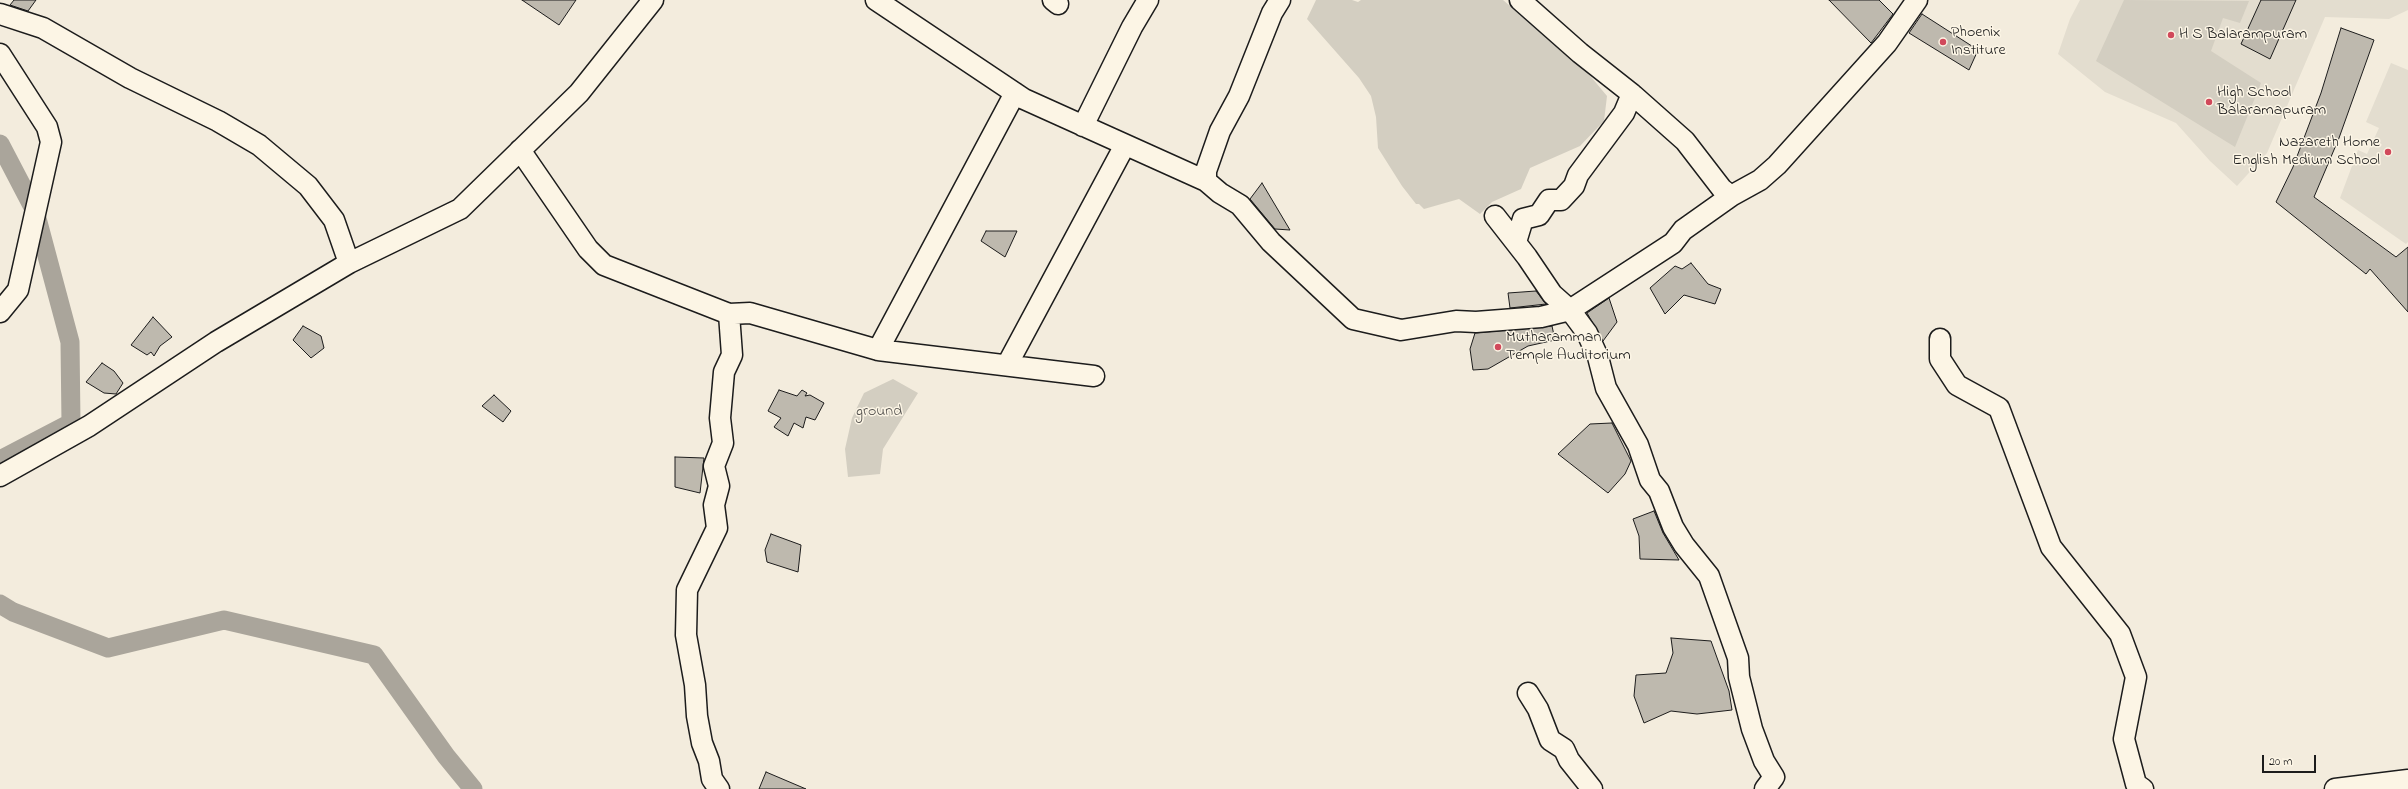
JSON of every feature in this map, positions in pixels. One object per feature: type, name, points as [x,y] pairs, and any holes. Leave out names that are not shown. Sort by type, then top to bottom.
[{"type":"street","points":[[0,476],[89,426],[216,342],[349,263],[460,209],[579,93],[653,0]]},
{"type":"street","points":[[876,0],[1015,93],[1083,126],[1206,181],[1220,193],[1240,205],[1271,242],[1353,319],[1401,330],[1456,321],[1476,322],[1540,317],[1570,310],[1673,244],[1683,230],[1731,196],[1760,180],[1777,165],[1887,43],[1917,0]]},
{"type":"street","points":[[1083,126],[1132,27],[1148,0]]},
{"type":"street","points":[[1206,181],[1206,171],[1220,130],[1239,96],[1272,13],[1280,0]]},
{"type":"street","points":[[1520,0],[1580,53],[1632,94],[1685,141],[1722,189],[1731,196]]},
{"type":"street","points":[[0,14],[43,28],[130,78],[218,121],[259,145],[308,186],[334,220],[349,263]]},
{"type":"street","points":[[0,54],[47,127],[51,142],[18,290],[0,312]]},
{"type":"street","points":[[878,350],[1015,93]]},
{"type":"street","points":[[1516,242],[1523,219],[1539,215],[1548,200],[1561,200],[1574,186],[1578,174],[1624,113],[1632,94]]},
{"type":"street","points":[[1007,365],[1125,145]]},
{"type":"street","points":[[520,150],[588,249],[604,265],[729,314],[750,313],[878,350],[1094,376]]},
{"type":"street","points":[[1495,216],[1516,242],[1552,294],[1570,310],[1587,333],[1598,357],[1606,388],[1638,445],[1650,480],[1659,491],[1673,527],[1709,576],[1736,652],[1739,677],[1752,729],[1764,761],[1774,777],[1764,789]]},
{"type":"street","points":[[719,789],[712,779],[698,722],[695,685],[686,635],[687,590],[717,528],[714,505],[719,486],[714,466],[723,443],[720,418],[724,372],[732,354],[729,314]]},
{"type":"street","points":[[1940,339],[1940,359],[1957,385],[1999,408],[2050,547],[2120,634],[2136,677],[2124,739],[2135,787]]},
{"type":"street","points":[[1528,693],[1538,709],[1550,740],[1564,749],[1568,760],[1592,789]]},
{"type":"street","points":[[2335,789],[2408,780]]},
{"type":"shaded area","name":"High School Balaramapuram","points":[[2080,0],[2408,0],[2408,10],[2389,19],[2325,17],[2267,153],[2237,186],[2210,161],[2176,123],[2105,92],[2058,54],[2070,19]]},
{"type":"shaded area","name":"Nazareth Home English Medium School","points":[[2391,63],[2408,70],[2408,242],[2406,244],[2340,198],[2358,150],[2367,154],[2379,128],[2366,122]]},
{"type":"green space","points":[[1316,0],[1352,0],[1358,2],[1361,0],[1503,0],[1587,72],[1607,96],[1604,121],[1580,146],[1530,168],[1521,189],[1492,202],[1480,214],[1459,199],[1424,209],[1419,204],[1416,204],[1402,186],[1378,148],[1376,117],[1371,96],[1359,78],[1307,19]]},
{"type":"green space","points":[[2124,0],[2249,1],[2240,23],[2223,18],[2211,51],[2261,83],[2235,147],[2096,61]]},
{"type":"green space","name":"ground","points":[[893,379],[918,393],[883,449],[880,474],[848,477],[845,449],[852,418],[864,393]]},
{"type":"building","points":[[14,0],[36,0],[28,11],[10,5]]},
{"type":"building","points":[[522,0],[576,0],[559,25]]},
{"type":"building","points":[[1829,0],[1879,0],[1893,14],[1871,43]]},
{"type":"building","points":[[2261,0],[2296,0],[2270,59],[2241,44]]},
{"type":"building","name":"Phoenix Institure","points":[[1922,14],[1978,50],[1969,70],[1909,33]]},
{"type":"building","name":"Nazareth Home English Medium School","points":[[2341,28],[2374,40],[2339,138],[2314,197],[2396,257],[2408,247],[2408,312],[2370,269],[2366,274],[2276,202],[2293,167],[2321,93]]},
{"type":"building","points":[[1262,183],[1290,230],[1275,229],[1250,199]]},
{"type":"building","points":[[986,231],[1017,231],[1005,257],[981,241]]},
{"type":"building","points":[[1691,263],[1708,284],[1721,289],[1715,304],[1684,295],[1665,314],[1650,288],[1675,266],[1682,269]]},
{"type":"building","points":[[1536,291],[1546,304],[1510,308],[1508,293]]},
{"type":"building","points":[[1609,298],[1617,322],[1603,341],[1587,313]]},
{"type":"building","points":[[153,317],[172,337],[160,346],[154,356],[151,352],[147,355],[131,345]]},
{"type":"building","points":[[303,326],[321,336],[324,348],[311,358],[293,340]]},
{"type":"building","name":"Mutharamman Temple Auditorium","points":[[1552,326],[1555,340],[1528,346],[1488,369],[1473,370],[1470,349],[1475,333]]},
{"type":"building","points":[[102,363],[114,371],[123,383],[116,394],[104,393],[86,382]]},
{"type":"building","points":[[779,390],[797,396],[802,390],[807,393],[805,396],[810,395],[824,403],[815,420],[806,417],[803,428],[794,423],[788,436],[774,427],[781,418],[768,411]]},
{"type":"building","points":[[494,395],[511,411],[503,422],[482,406]]},
{"type":"building","points":[[1612,423],[1631,461],[1625,474],[1608,493],[1558,454],[1590,424]]},
{"type":"building","points":[[675,457],[704,458],[700,493],[675,487]]},
{"type":"building","points":[[1654,511],[1663,533],[1679,560],[1640,559],[1639,536],[1633,519]]},
{"type":"building","points":[[771,534],[801,545],[798,572],[767,562],[765,550]]},
{"type":"building","points":[[1671,638],[1711,641],[1729,691],[1732,710],[1697,714],[1671,711],[1644,723],[1634,696],[1636,675],[1666,673],[1673,653]]},
{"type":"building","points":[[766,772],[806,789],[759,789]]},
{"type":"waterway","points":[[0,144],[35,211],[70,342],[71,423],[0,460]]},
{"type":"waterway","points":[[0,604],[13,612],[108,648],[224,620],[374,655],[446,756],[473,789]]},
{"type":"place","name":"H S Balarampuram","points":[[2171,35]]},
{"type":"place","name":"Phoenix Institure","points":[[1943,42]]},
{"type":"place","name":"High School Balaramapuram","points":[[2209,102]]},
{"type":"place","name":"Nazareth Home English Medium School","points":[[2388,152]]},
{"type":"place","name":"Mutharamman Temple Auditorium","points":[[1498,347]]}]
